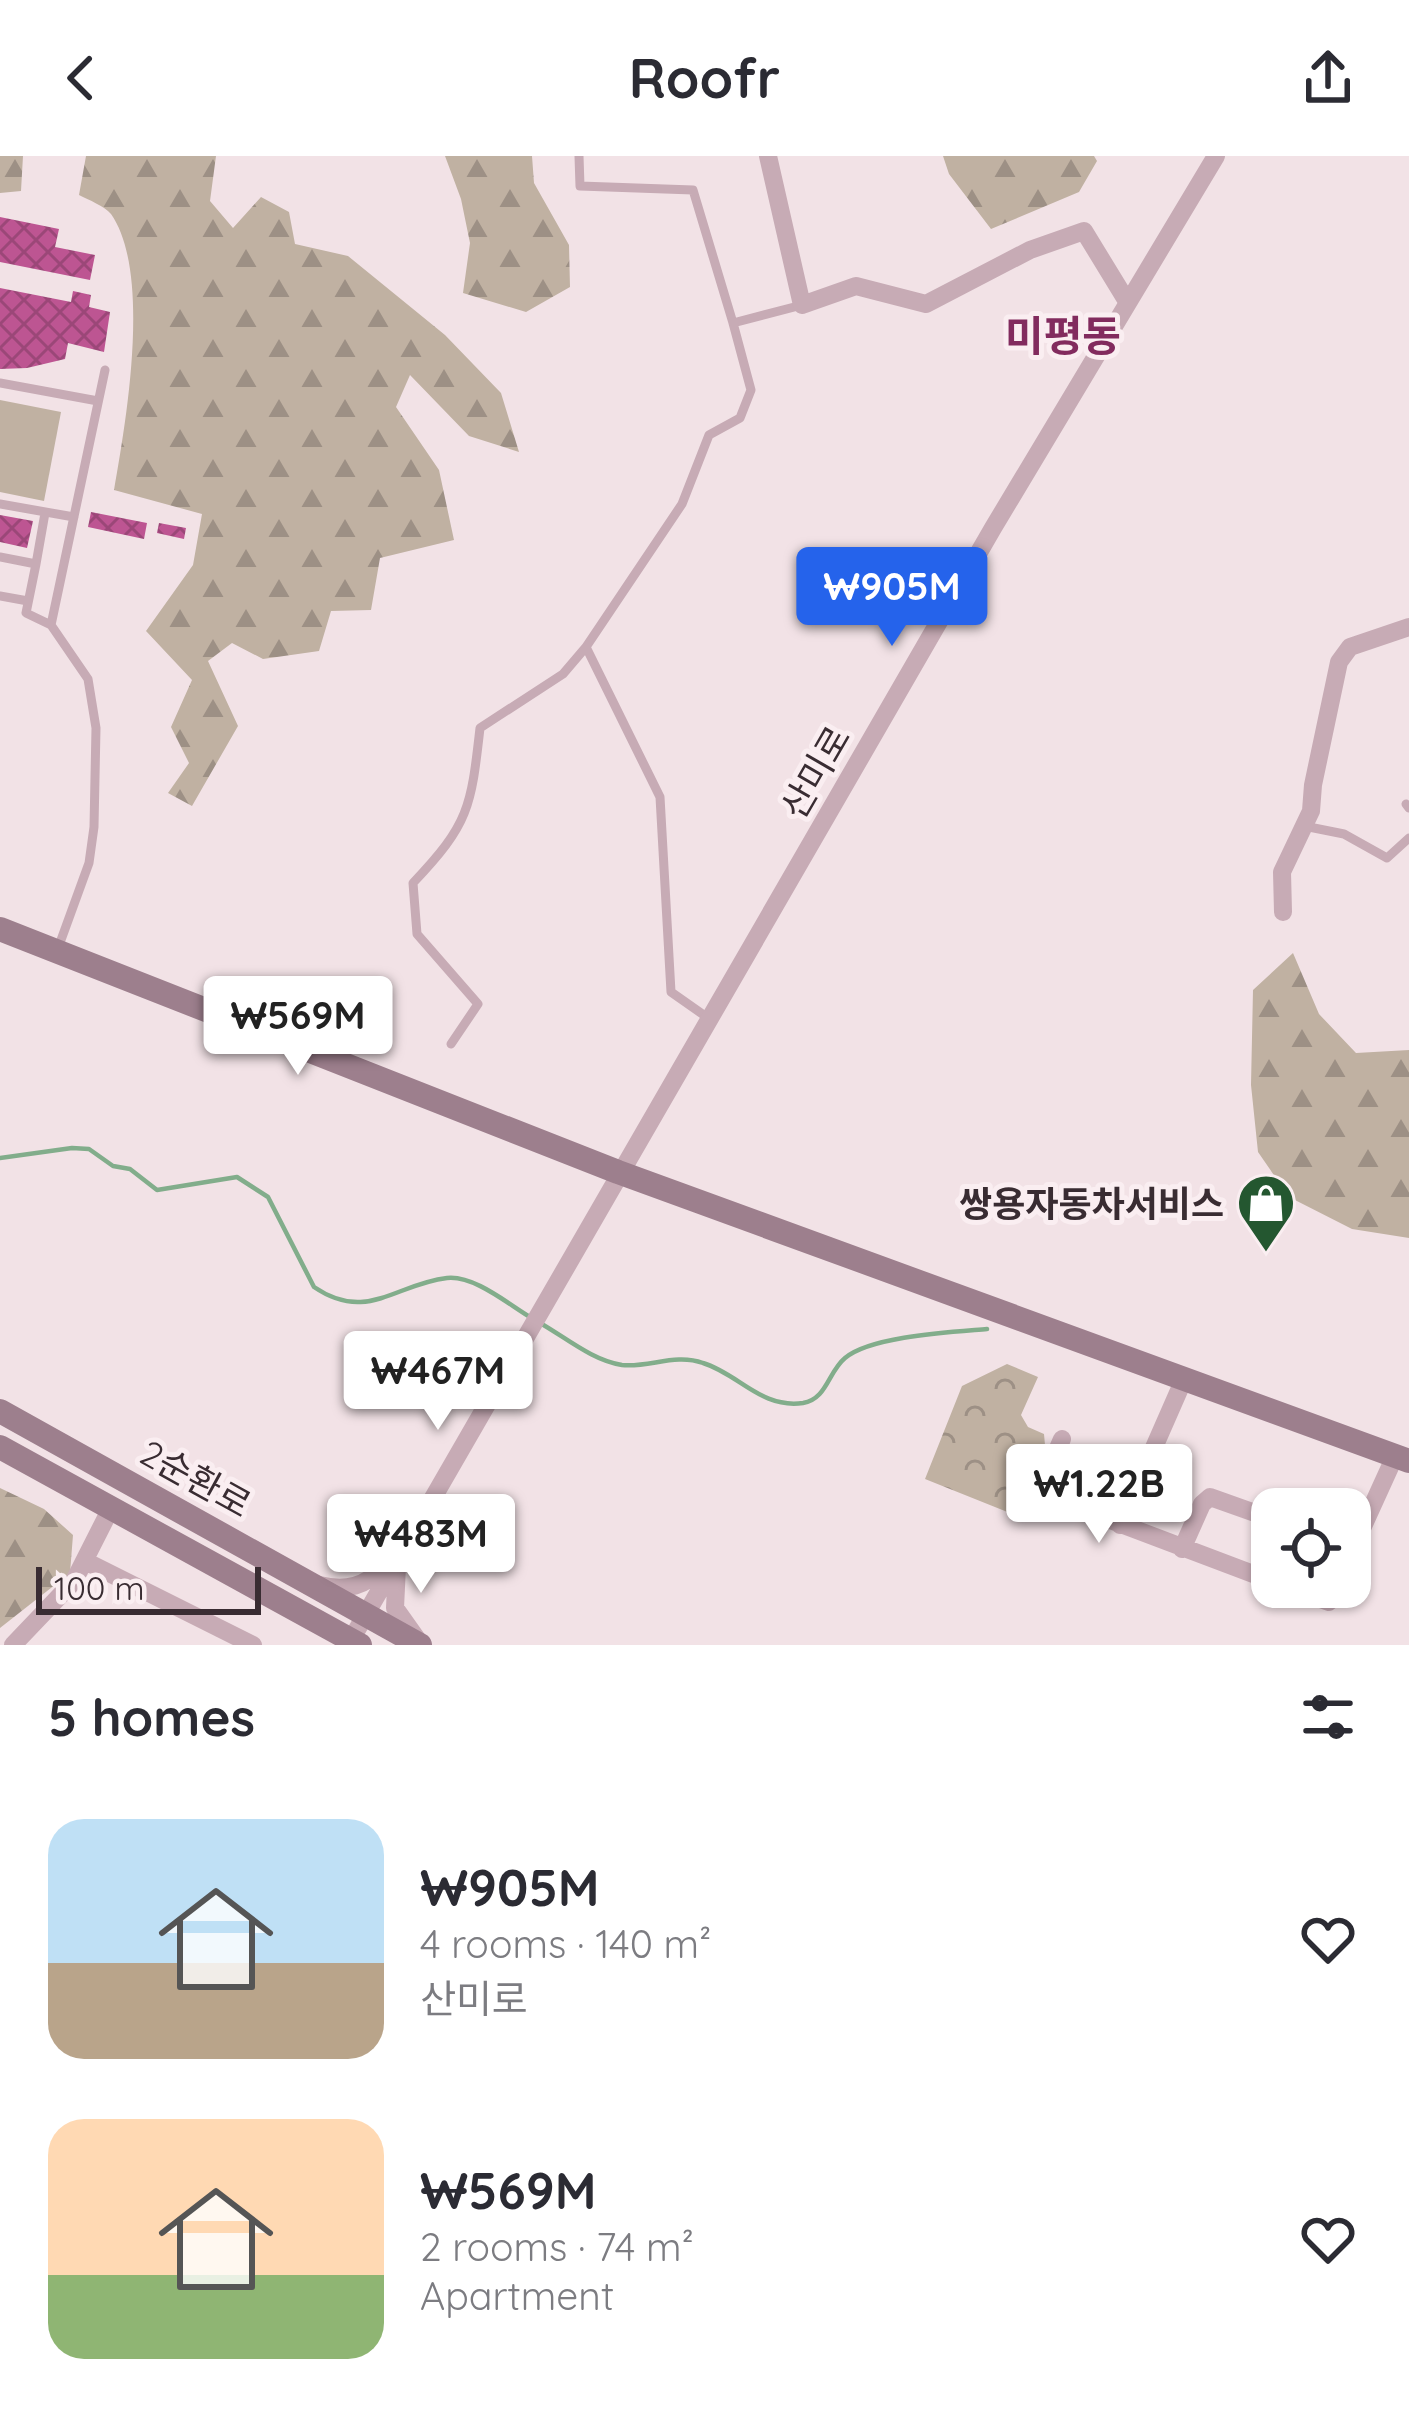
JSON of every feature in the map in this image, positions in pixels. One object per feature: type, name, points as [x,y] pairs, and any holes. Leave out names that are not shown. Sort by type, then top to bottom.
[{"type":"street","points":[[768,156],[802,304],[856,286],[926,304],[1030,250],[1084,231],[1128,303]]},
{"type":"street","name":"산미로","points":[[402,1550],[618,1172],[1216,156]]},
{"type":"street","points":[[1282,911],[1282,872],[1311,811],[1339,662],[1350,646],[1409,627]]},
{"type":"street","points":[[0,928],[618,1172],[1402,1459],[1371,1516]]},
{"type":"street","points":[[1120,1525],[1184,1379]]},
{"type":"street","name":"2순환로","points":[[0,1411],[421,1645]]},
{"type":"street","points":[[1061,1439],[1041,1492],[1251,1574]]},
{"type":"street","name":"2순환로","points":[[0,1447],[356,1642]]},
{"type":"street","points":[[1182,1549],[1202,1504],[1210,1498],[1251,1512]]},
{"type":"street","points":[[13,1645],[74,1581],[111,1508]]},
{"type":"street","points":[[310,1582],[337,1588],[357,1586],[402,1550]]},
{"type":"street","points":[[356,1642],[366,1613],[402,1550]]},
{"type":"street","points":[[402,1550],[394,1582],[395,1608],[421,1645]]},
{"type":"street","points":[[85,1561],[253,1645]]},
{"type":"lane","points":[[451,1044],[478,1004],[417,934],[412,883],[451,843],[472,797],[479,728],[562,674],[586,647],[682,504],[709,435],[740,418],[751,390],[693,190],[580,186],[579,156]]},
{"type":"lane","points":[[733,323],[802,304]]},
{"type":"lane","points":[[51,625],[105,370]]},
{"type":"lane","points":[[0,383],[98,401]]},
{"type":"lane","points":[[0,503],[74,517]]},
{"type":"lane","points":[[45,513],[26,613],[51,625],[88,679],[96,728],[89,863],[57,951]]},
{"type":"lane","points":[[0,557],[36,564]]},
{"type":"lane","points":[[0,596],[28,601]]},
{"type":"lane","points":[[586,647],[660,797],[671,992],[708,1018]]},
{"type":"lane","points":[[1304,826],[1344,834],[1388,858],[1409,838]]},
{"type":"green space","points":[[0,156],[23,156],[21,191],[0,193]]},
{"type":"green space","points":[[86,156],[216,156],[210,201],[233,228],[261,197],[289,212],[295,244],[348,256],[445,335],[501,393],[519,452],[469,436],[410,375],[396,407],[439,470],[454,540],[380,558],[371,610],[331,611],[319,651],[263,659],[232,643],[208,661],[238,726],[192,806],[168,793],[189,763],[171,727],[192,680],[146,631],[193,565],[202,514],[114,490],[132,349],[130,272],[111,214],[79,195]]},
{"type":"green space","points":[[445,156],[532,156],[534,183],[569,245],[570,287],[526,312],[463,293],[470,243]]},
{"type":"green space","points":[[943,156],[1094,156],[1097,161],[1079,192],[991,229],[949,174]]},
{"type":"green space","points":[[0,400],[61,412],[44,501],[0,492]]},
{"type":"green space","points":[[1293,953],[1319,1014],[1356,1053],[1409,1050],[1409,1238],[1352,1229],[1289,1197],[1258,1152],[1251,1085],[1253,990]]},
{"type":"green space","points":[[1007,1364],[1038,1377],[1021,1415],[1028,1427],[1044,1434],[1045,1445],[1020,1517],[925,1479],[962,1386]]},
{"type":"green space","points":[[0,1488],[44,1509],[73,1535],[70,1573],[0,1628]]},
{"type":"building","points":[[0,217],[59,229],[55,247],[95,255],[90,280],[0,262]]},
{"type":"building","points":[[0,288],[71,302],[73,291],[91,295],[89,307],[110,312],[104,352],[68,343],[65,359],[0,369]]},
{"type":"building","points":[[91,512],[147,523],[144,539],[88,527]]},
{"type":"building","points":[[0,515],[33,521],[27,548],[0,542]]},
{"type":"building","points":[[159,523],[186,528],[184,539],[157,533]]},
{"type":"waterway","points":[[0,1158],[89,1149],[113,1166],[130,1169],[157,1190],[237,1177],[268,1197],[314,1287],[333,1297],[366,1302],[457,1278],[530,1317]]},
{"type":"waterway","points":[[540,1323],[611,1363],[693,1360],[762,1396],[788,1403],[817,1396],[845,1358],[873,1345],[987,1329]]},
{"type":"place","name":"쌍용자동차서비스","points":[[1266,1254]]},
{"type":"district","name":"미평동","points":[[1063,335]]}]
